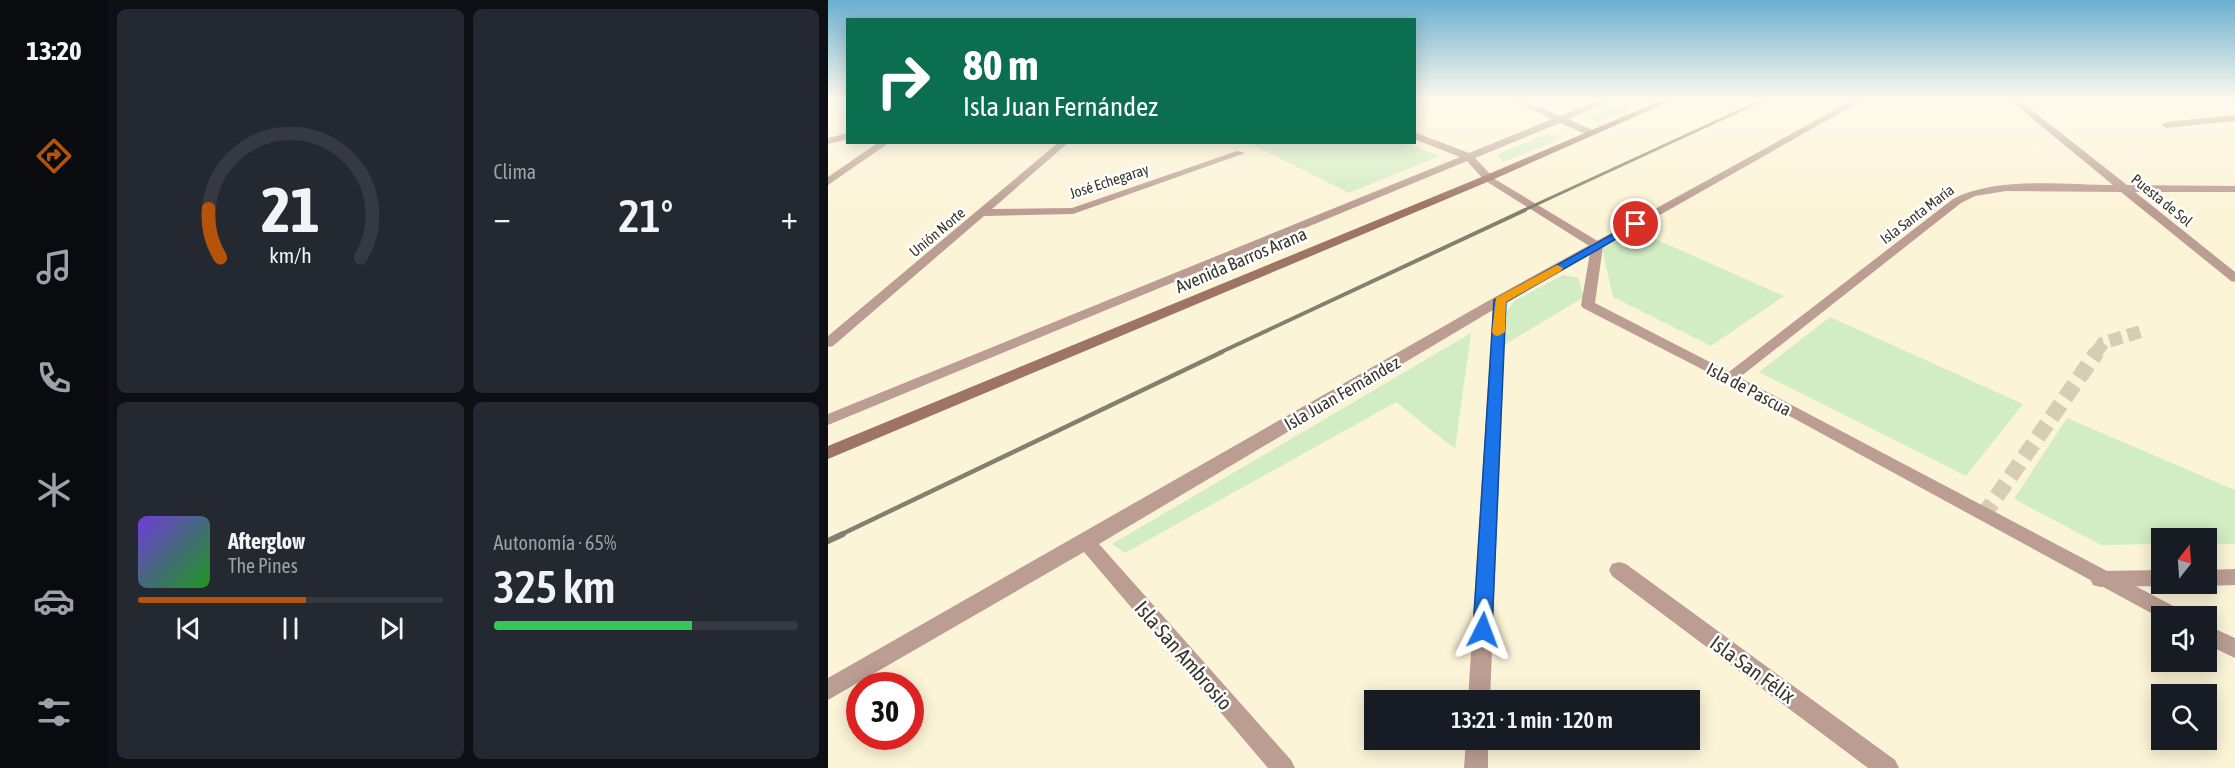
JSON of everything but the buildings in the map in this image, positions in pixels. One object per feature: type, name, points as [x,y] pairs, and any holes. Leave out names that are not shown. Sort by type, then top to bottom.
[{"type":"main road","name":"Avenida Barros Arana","points":[[828,453],[1584,136]]},
{"type":"street","points":[[828,141],[846,136]]},
{"type":"street","points":[[1416,136],[1467,156],[1488,178],[1597,246]]},
{"type":"street","name":"Avenida Barros Arana","points":[[829,420],[1516,136]]},
{"type":"street","name":"Isla Juan Fernández","points":[[828,690],[1500,300],[1795,136]]},
{"type":"street","name":"Puesta de Sol","points":[[2059,136],[2235,278]]},
{"type":"street","points":[[828,182],[883,144]]},
{"type":"street","name":"Unión Norte","points":[[828,343],[1063,144]]},
{"type":"street","name":"José Echegaray","points":[[982,213],[1072,211],[1240,153]]},
{"type":"street","name":"Isla Santa María","points":[[1730,378],[1963,196],[1993,189],[2235,189]]},
{"type":"street","name":"Isla de Pascua","points":[[1597,246],[1588,305],[1730,378],[2154,606]]},
{"type":"street","points":[[1480,690],[1500,300]]},
{"type":"street","name":"Isla San Ambrosio","points":[[1086,542],[1283,768]]},
{"type":"street","name":"Isla San Félix","points":[[1619,570],[1887,768]]},
{"type":"street","points":[[2217,578],[2235,577]]},
{"type":"street","name":"Isla de Pascua","points":[[2100,579],[2151,578]]},
{"type":"street","points":[[2217,639],[2235,648]]},
{"type":"street","points":[[1476,768],[1477,750]]},
{"type":"green space","points":[[1544,136],[1562,138],[1503,162],[1497,154]]},
{"type":"green space","points":[[1251,144],[1410,144],[1439,156],[1349,193]]},
{"type":"green space","points":[[1637,231],[1784,296],[1711,346],[1613,297],[1602,248]]},
{"type":"green space","points":[[1563,275],[1578,278],[1584,297],[1504,345],[1502,318],[1514,301]]},
{"type":"green space","points":[[1830,317],[2023,404],[1966,476],[1759,372]]},
{"type":"green space","points":[[1471,333],[1455,449],[1396,402],[1125,553],[1112,544]]},
{"type":"green space","points":[[2067,418],[2235,490],[2235,544],[2217,544],[2217,528],[2151,528],[2151,544],[2101,545],[2014,499]]},
{"type":"tunnel","points":[[2096,353],[2103,343],[2142,331]]},
{"type":"tunnel","points":[[1983,516],[2097,352]]},
{"type":"railway","points":[[1522,211],[1685,136]]},
{"type":"railway","points":[[1219,353],[1525,210]]},
{"type":"railway","points":[[840,535],[1222,352]]},
{"type":"railway","points":[[828,541],[843,534]]},
{"type":"slow traffic","points":[[1498,332],[1500,300],[1557,268]]},
{"type":"route","points":[[1483,630],[1500,300],[1636,224]]}]
